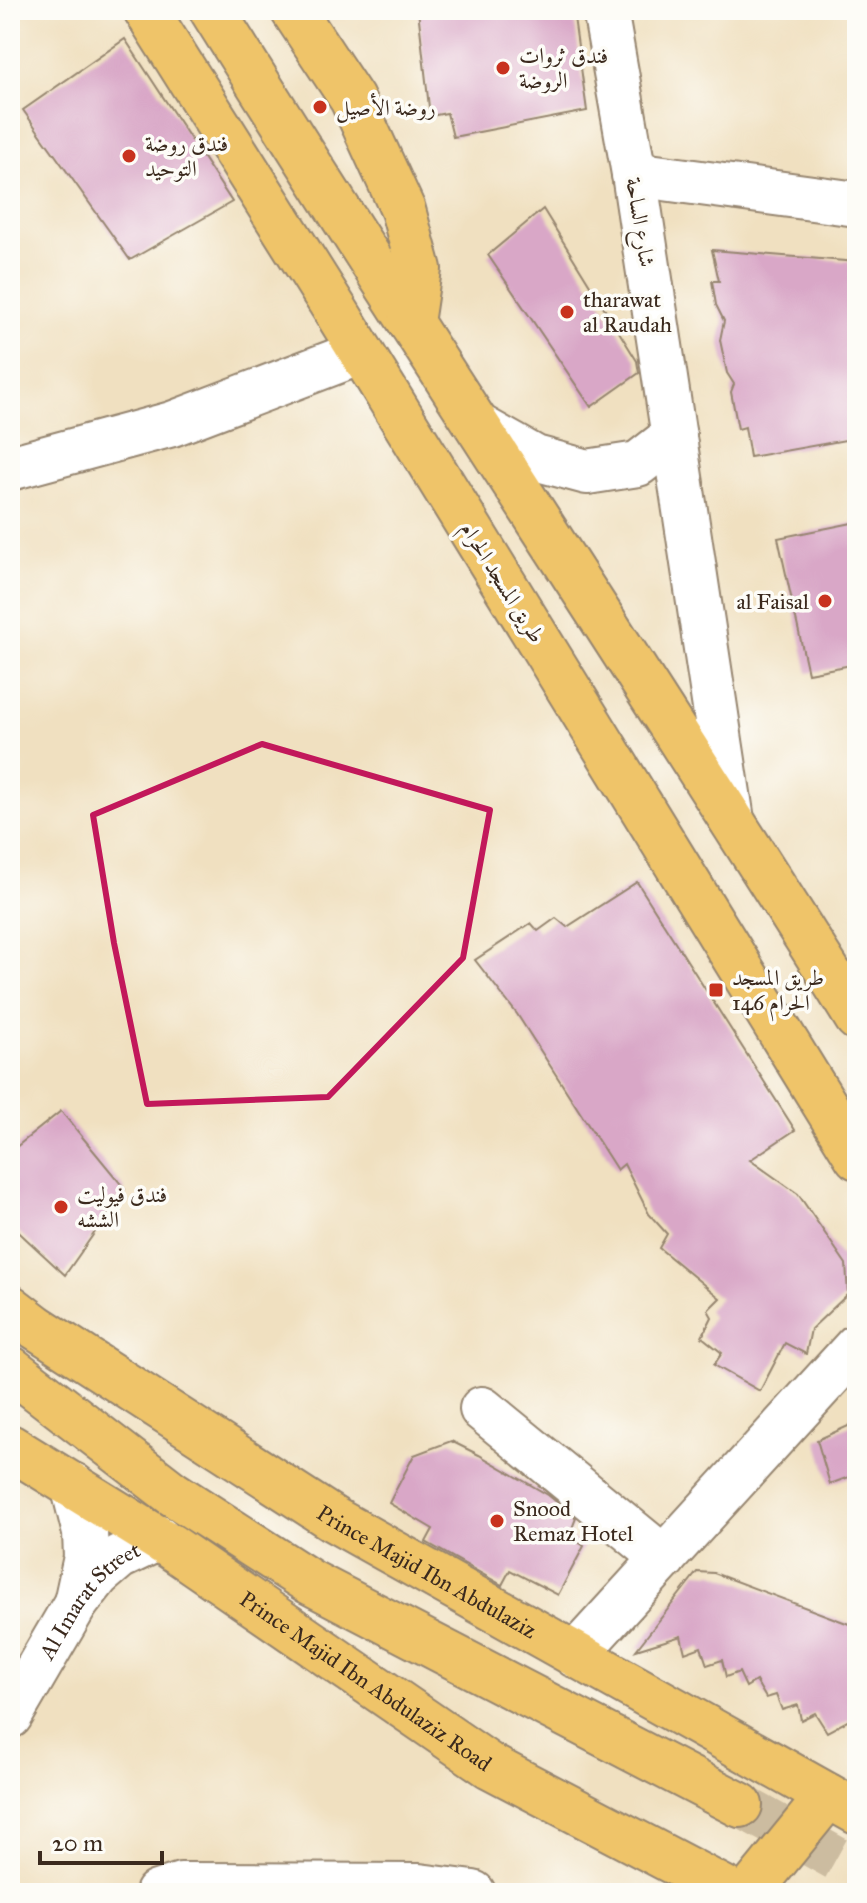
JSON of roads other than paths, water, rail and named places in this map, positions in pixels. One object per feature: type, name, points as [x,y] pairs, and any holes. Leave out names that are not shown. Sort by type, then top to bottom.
[{"type":"main road","name":"طريق المسجد الحرام","points":[[146,10],[361,352],[857,1157]]},
{"type":"main road","points":[[212,10],[857,1018]]},
{"type":"main road","points":[[293,10],[352,99],[403,210],[419,269],[411,323]]},
{"type":"main road","name":"Prince Majid Ibn Abdulaziz","points":[[10,1307],[36,1327],[333,1519],[842,1804]]},
{"type":"main road","points":[[10,1368],[172,1493],[310,1582],[740,1805]]},
{"type":"main road","name":"Prince Majid Ibn Abdulaziz Road","points":[[10,1447],[159,1538],[490,1766],[722,1890]]},
{"type":"main road","points":[[722,1890],[842,1804]]},
{"type":"street","name":"شارع الساحة","points":[[605,10],[634,174],[732,820]]},
{"type":"street","points":[[634,174],[857,204]]},
{"type":"street","points":[[10,468],[172,424],[361,352]]},
{"type":"street","points":[[478,426],[535,458],[587,472],[638,464],[674,436]]},
{"type":"street","points":[[575,1655],[857,1346]]},
{"type":"street","points":[[482,1409],[664,1558]]},
{"type":"street","points":[[73,1485],[85,1533],[86,1557],[76,1603]]},
{"type":"street","name":"Al Imarat Street","points":[[10,1716],[76,1603],[98,1575],[119,1557],[159,1538]]},
{"type":"street","points":[[157,1893],[181,1885],[197,1885],[419,1886],[473,1893]]},
{"type":"tunnel","points":[[740,1805],[857,1870]]},
{"type":"place","name":"فندق ثروات الروضة","points":[[503,68]]},
{"type":"place","name":"روضة الأصيل","points":[[320,107]]},
{"type":"place","name":"فندق روضة التوحيد","points":[[129,156]]},
{"type":"place","name":"tharawat al Raudah","points":[[567,312]]},
{"type":"place","name":"al Faisal","points":[[825,601]]},
{"type":"place","name":"طريق المسجد الحرام 146","points":[[716,990]]},
{"type":"place","name":"فندق فيوليت الششه","points":[[61,1207]]},
{"type":"place","name":"Snood Remaz Hotel","points":[[497,1521]]}]
